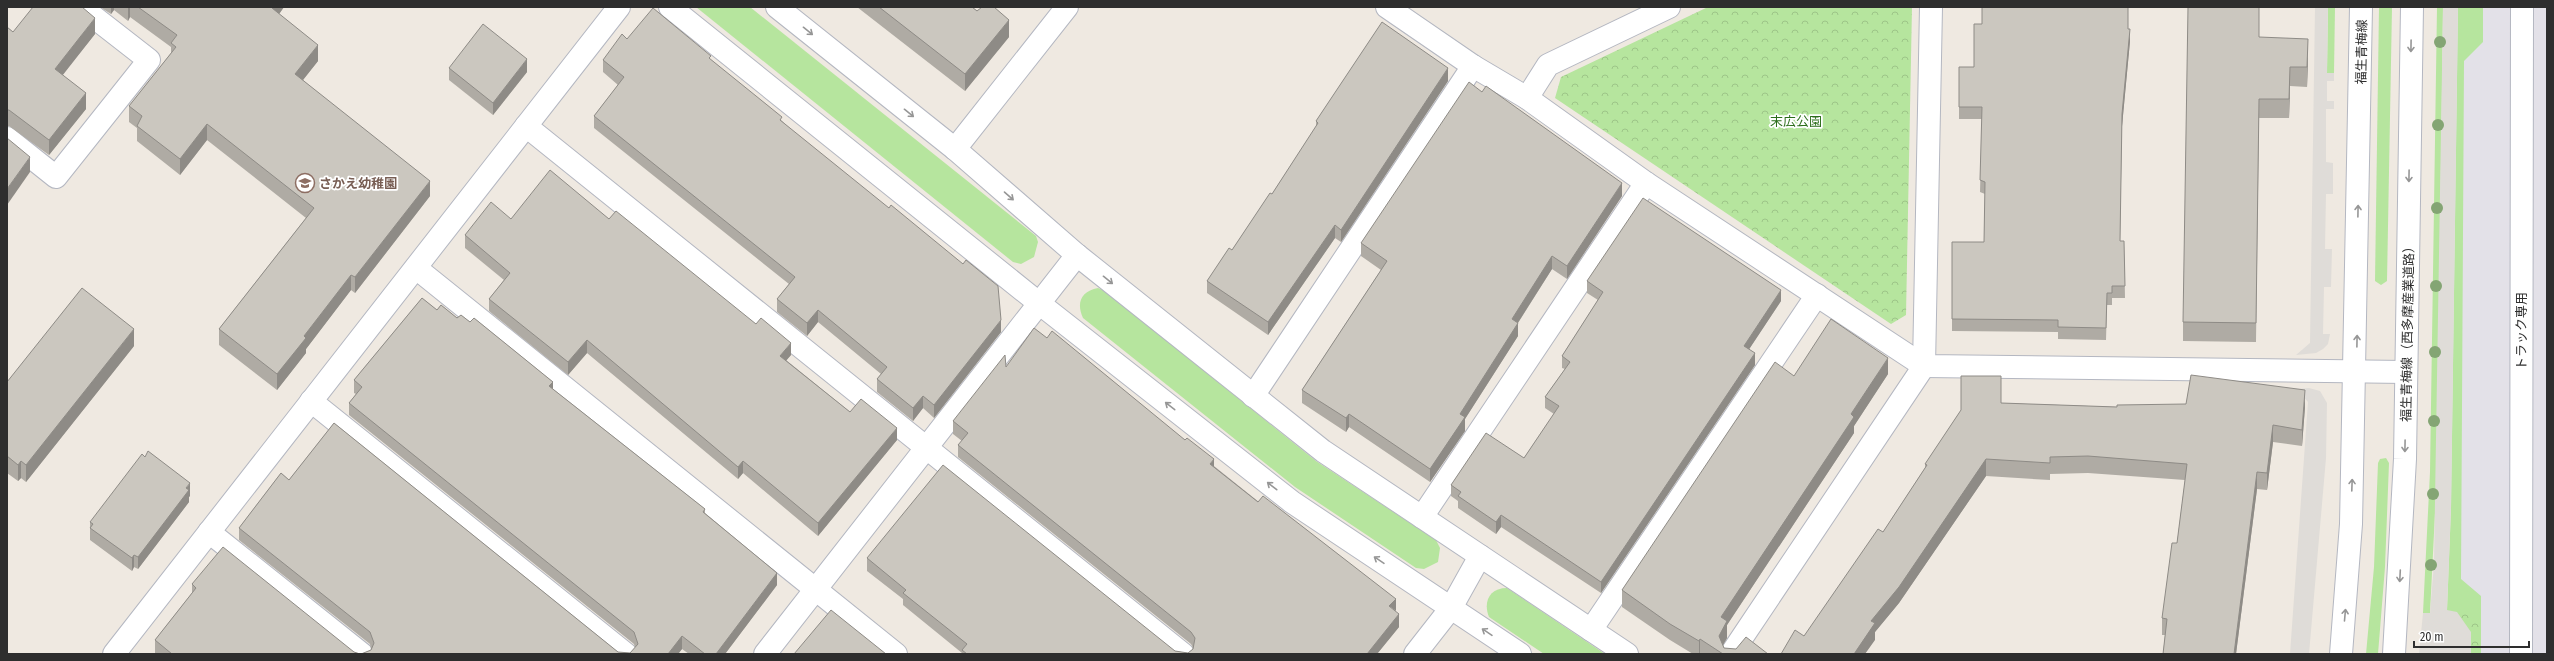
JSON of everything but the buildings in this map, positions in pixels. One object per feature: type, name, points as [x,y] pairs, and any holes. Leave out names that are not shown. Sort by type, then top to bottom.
[{"type":"street","points":[[7,138],[56,177],[148,60],[81,7]]},
{"type":"street","points":[[114,654],[619,7]]},
{"type":"street","points":[[670,7],[1040,304],[1292,502],[1520,654]]},
{"type":"street","points":[[777,7],[955,149],[1077,255],[1323,451],[1627,654]]},
{"type":"street","points":[[955,149],[1067,7]]},
{"type":"street","points":[[1386,7],[1473,66],[1527,98],[1646,183],[1924,366],[2406,372]]},
{"type":"street","points":[[1527,98],[1548,64],[1669,7]]},
{"type":"street","points":[[1731,654],[1924,366],[1931,7]]},
{"type":"street","name":"福生青梅線","points":[[2356,371],[2362,7]]},
{"type":"street","name":"福生青梅線（西多摩産業道路）","points":[[2394,654],[2403,523],[2412,7]]},
{"type":"street","name":"トラック専用","points":[[2521,654],[2522,7]]},
{"type":"street","points":[[1253,396],[1473,66]]},
{"type":"street","points":[[526,126],[1183,654]]},
{"type":"street","points":[[1422,517],[1646,183]]},
{"type":"street","points":[[765,654],[1077,255]]},
{"type":"street","points":[[416,268],[896,654]]},
{"type":"street","points":[[1591,630],[1817,295]]},
{"type":"street","points":[[2341,654],[2351,524],[2356,371]]},
{"type":"street","points":[[311,401],[626,654]]},
{"type":"street","points":[[210,532],[362,654]]},
{"type":"street","points":[[1415,654],[1451,608],[1480,556]]},
{"type":"shaded area","points":[[2315,7],[2328,7],[2327,73],[2334,73],[2334,81],[2327,81],[2327,101],[2334,101],[2334,109],[2326,109],[2326,162],[2333,163],[2333,194],[2326,194],[2325,249],[2332,249],[2331,287],[2324,287],[2323,334],[2330,334],[2328,344],[2323,349],[2316,353],[2296,355],[2310,343]]},
{"type":"shaded area","points":[[2443,7],[2458,7],[2451,508],[2447,610],[2457,612],[2471,632],[2471,654],[2419,654],[2423,613],[2430,613],[2434,563]]},
{"type":"shaded area","points":[[2458,7],[2547,7],[2547,654],[2481,654],[2481,614],[2450,561]]},
{"type":"shaded area","points":[[2309,388],[2320,391],[2327,403],[2326,458],[2309,654],[2290,654],[2308,402],[2297,389]]},
{"type":"green space","points":[[696,7],[750,7],[1036,236],[1038,242],[1034,257],[1021,264],[1013,262]]},
{"type":"green space","name":"末広公園","points":[[1708,7],[1912,7],[1906,315],[1891,324],[1555,98],[1561,77]]},
{"type":"green space","points":[[2328,7],[2335,7],[2334,73],[2327,73]]},
{"type":"green space","points":[[2379,7],[2392,7],[2387,281],[2381,285],[2375,281]]},
{"type":"green space","points":[[2437,7],[2443,7],[2437,473],[2430,613],[2423,613],[2430,472]]},
{"type":"green space","points":[[2458,7],[2483,7],[2483,42],[2464,61],[2461,579],[2481,596],[2481,654],[2447,610],[2451,508]]},
{"type":"green space","points":[[1098,288],[1105,291],[1316,461],[1436,540],[1440,548],[1438,562],[1424,569],[1416,568],[1295,487],[1083,318],[1080,307],[1082,298],[1088,292]]},
{"type":"green space","points":[[2386,458],[2389,463],[2385,567],[2378,654],[2366,654],[2374,567],[2378,463],[2380,459]]},
{"type":"green space","points":[[1507,588],[1605,654],[1544,654],[1489,617],[1487,611],[1487,601],[1489,597],[1496,590]]},
{"type":"green space","points":[[2447,610],[2481,614],[2481,654],[2442,654]]},
{"type":"place","name":"さかえ幼稚園","points":[[305,183]]}]
